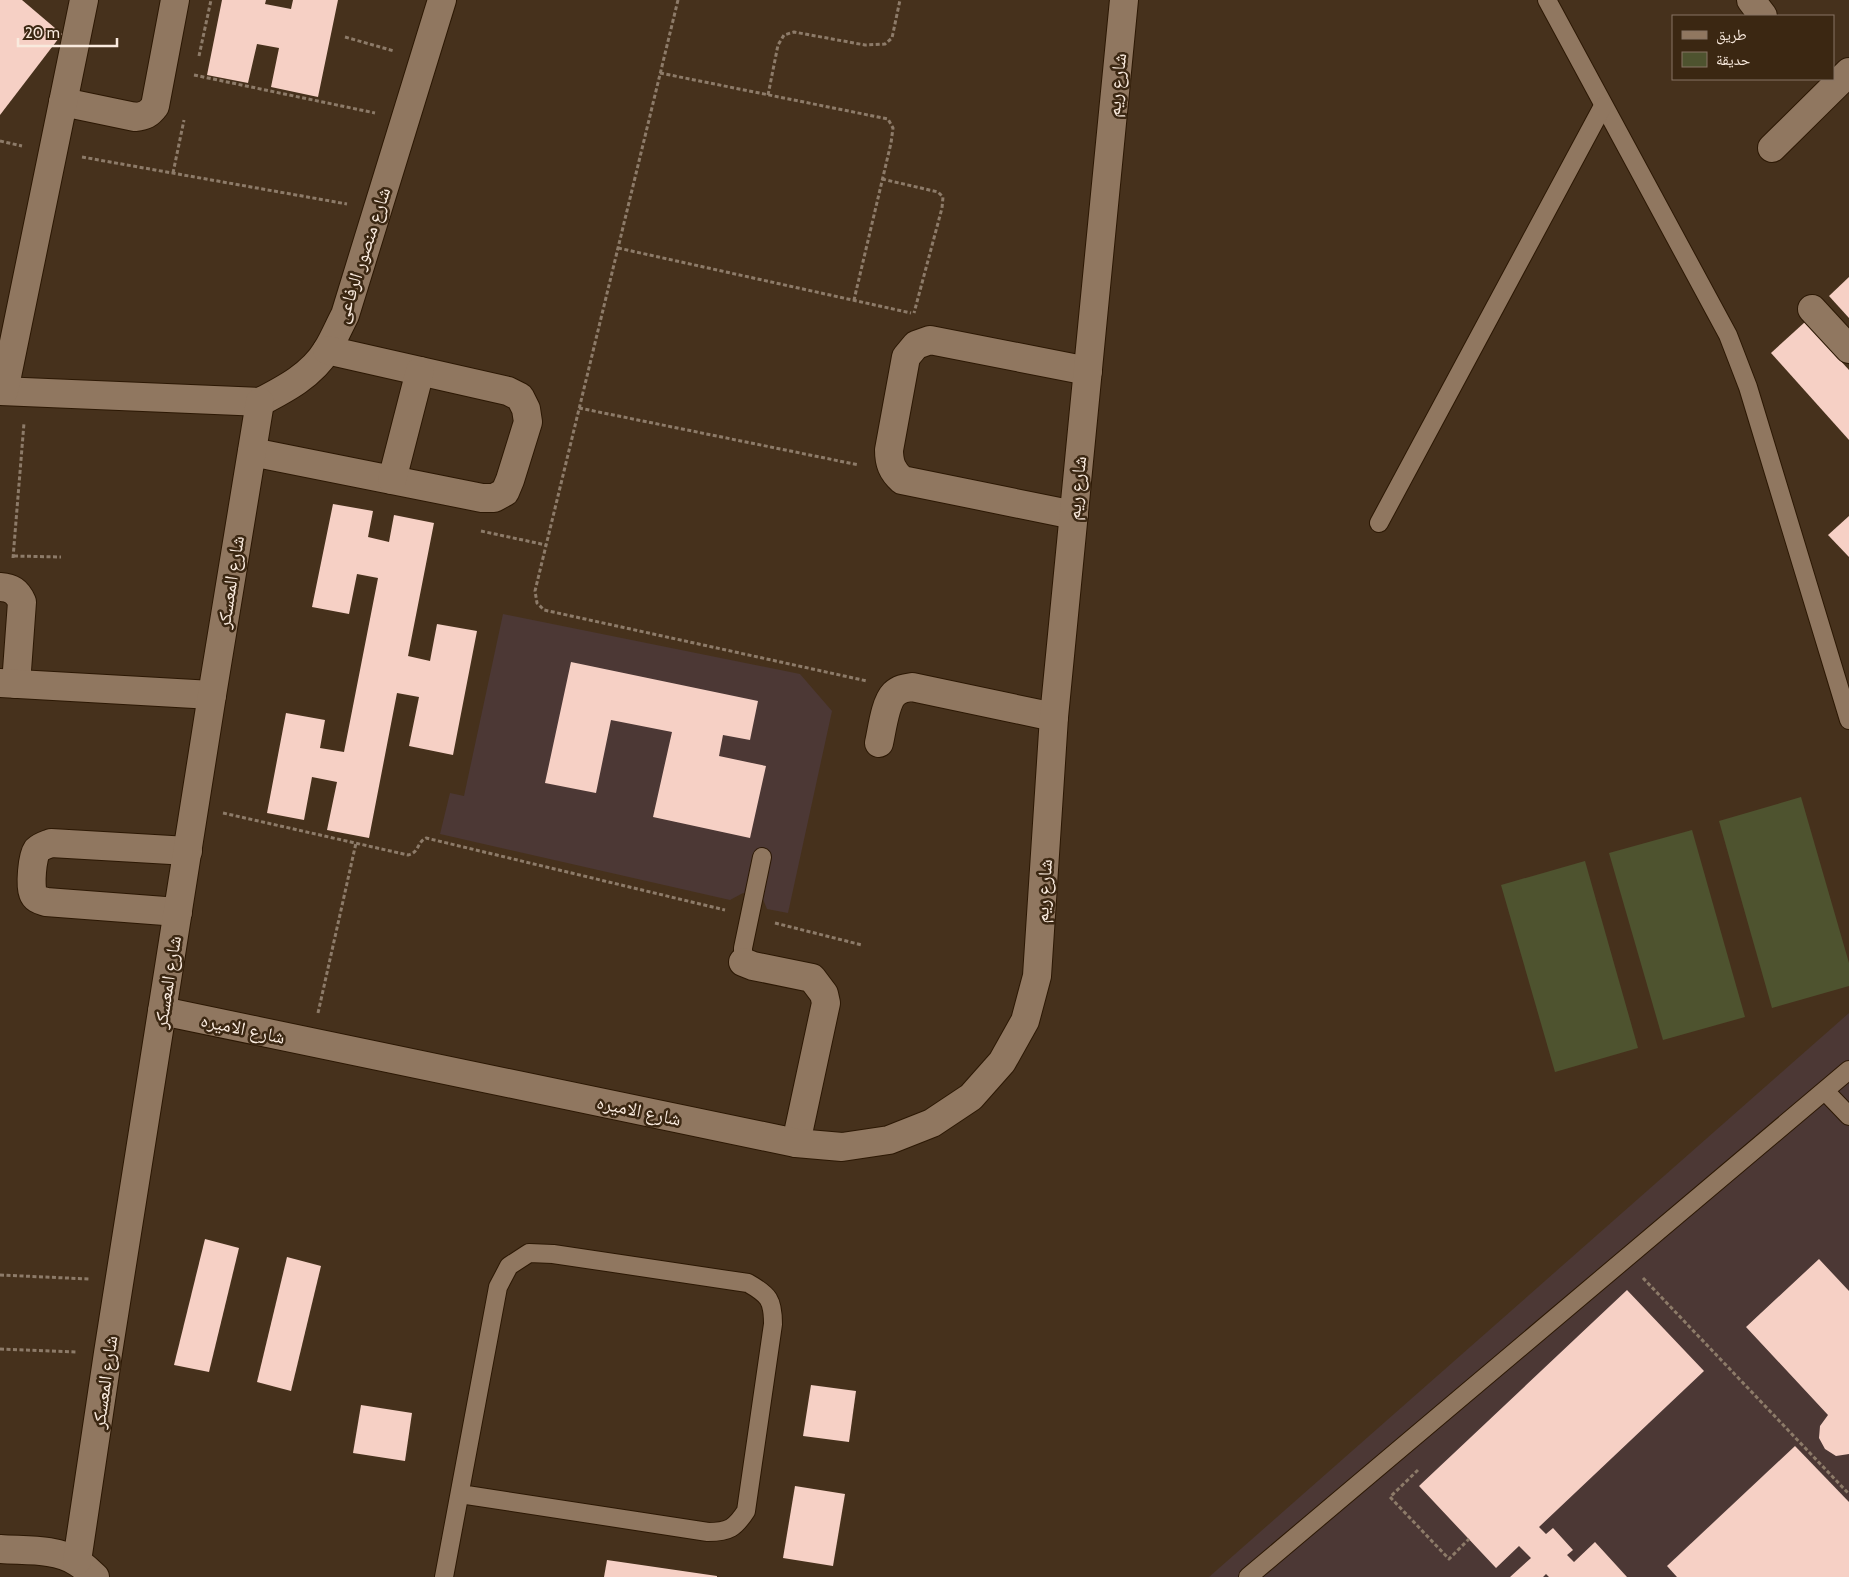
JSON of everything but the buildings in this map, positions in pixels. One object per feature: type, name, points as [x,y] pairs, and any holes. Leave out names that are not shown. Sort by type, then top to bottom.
[{"type":"street","points":[[10,392],[52,152],[84,0]]},
{"type":"street","points":[[63,102],[135,117],[150,112],[154,106],[175,0]]},
{"type":"street","name":"شارع منصور الرفاعى","points":[[10,392],[260,402],[291,386],[314,366],[327,350],[345,315],[442,0]]},
{"type":"street","name":"شارع ريم","points":[[1037,976],[1054,717],[1124,0]]},
{"type":"street","points":[[1751,0],[1763,15]]},
{"type":"street","points":[[1772,148],[1849,72]]},
{"type":"street","points":[[1812,309],[1849,349]]},
{"type":"street","points":[[1074,515],[902,480],[894,472],[889,461],[889,450],[906,357],[916,345],[930,340],[945,341],[1088,371]]},
{"type":"street","points":[[252,452],[482,498],[494,498],[505,492],[528,422],[526,409],[520,398],[508,391],[327,350]]},
{"type":"street","points":[[392,480],[420,372]]},
{"type":"street","name":"شارع المعسكر","points":[[86,1569],[108,1353],[260,402]]},
{"type":"street","points":[[5,587],[18,593],[22,602],[8,683],[212,695]]},
{"type":"street","points":[[879,743],[890,700],[902,688],[912,687],[1054,717]]},
{"type":"street","points":[[178,912],[39,900],[34,895],[32,888],[33,856],[38,850],[51,843],[188,851]]},
{"type":"street","points":[[743,962],[753,966],[812,978],[824,994],[826,1004],[796,1143]]},
{"type":"street","name":"شارع الاميره","points":[[162,1011],[796,1143],[842,1147],[889,1140],[932,1123],[971,1097],[1002,1062],[1025,1022],[1037,976]]},
{"type":"street","points":[[0,1549],[54,1553],[86,1569]]},
{"type":"lane","points":[[1548,0],[1603,106],[1716,310],[1738,361],[1748,387],[1849,720]]},
{"type":"lane","points":[[1379,523],[1603,106]]},
{"type":"lane","points":[[743,962],[743,948],[762,857]]},
{"type":"lane","points":[[1248,1577],[1849,1070]]},
{"type":"lane","points":[[1825,1091],[1849,1116]]},
{"type":"lane","points":[[444,1577],[498,1287],[509,1266],[529,1253],[553,1254],[748,1284],[764,1292],[773,1306],[774,1324],[746,1510],[738,1524],[724,1532],[708,1532],[460,1494]]},
{"type":"path","points":[[678,0],[534,591],[537,603],[544,610],[902,688]]},
{"type":"path","points":[[768,95],[778,45],[784,35],[794,32],[865,45],[885,44],[892,38],[900,0]]},
{"type":"path","points":[[345,37],[424,59]]},
{"type":"path","points":[[660,73],[888,118],[893,128],[891,143],[854,300]]},
{"type":"path","points":[[194,75],[405,119]]},
{"type":"path","points":[[0,141],[52,152],[377,209]]},
{"type":"path","points":[[618,248],[914,313],[942,208],[943,196],[938,192],[882,179]]},
{"type":"path","points":[[5,587],[13,556],[10,392]]},
{"type":"path","points":[[579,408],[894,472]]},
{"type":"path","points":[[6,556],[61,557]]},
{"type":"path","points":[[195,807],[408,855],[416,851],[422,840],[426,838],[862,945]]},
{"type":"path","points":[[312,1042],[356,843]]},
{"type":"path","points":[[0,1275],[119,1280]]},
{"type":"path","points":[[1640,1275],[1849,1494]]},
{"type":"path","points":[[0,1349],[108,1353]]},
{"type":"path","points":[[1419,1470],[1390,1497],[1449,1559],[1469,1539]]},
{"type":"shaded area","points":[[503,614],[800,674],[832,711],[788,913],[767,909],[762,897],[743,893],[730,900],[440,834],[450,793],[464,796]]},
{"type":"shaded area","points":[[1849,1013],[1849,1577],[1209,1577]]},
{"type":"green space","points":[[1801,797],[1849,963],[1849,986],[1772,1008],[1719,821]]},
{"type":"green space","points":[[1692,830],[1745,1017],[1663,1040],[1609,853]]},
{"type":"green space","points":[[1585,861],[1638,1048],[1555,1072],[1501,885]]}]
